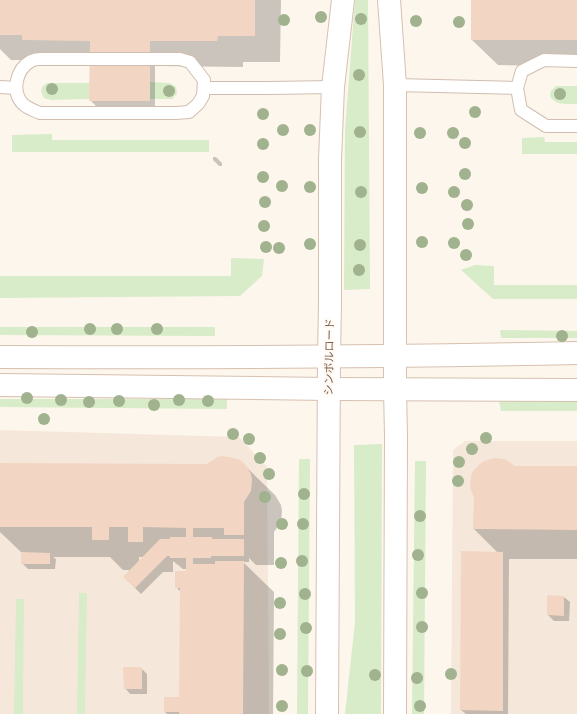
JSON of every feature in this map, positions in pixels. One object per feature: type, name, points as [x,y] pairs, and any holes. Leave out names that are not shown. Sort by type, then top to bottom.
[{"type":"street","name":"シンボルロード","points":[[327,714],[330,159],[333,86],[343,0]]},
{"type":"street","points":[[389,0],[395,85],[395,714]]},
{"type":"street","points":[[0,357],[329,357],[577,353]]},
{"type":"street","points":[[0,384],[329,389],[577,390]]},
{"type":"lane","points":[[180,58],[190,62],[199,72],[204,80],[204,88],[203,96],[198,104],[189,112],[96,113],[40,113],[23,104],[16,88],[18,76],[22,69],[30,62],[40,59],[180,58]]},
{"type":"lane","points":[[577,61],[544,60],[522,71],[517,88],[521,110],[527,114],[546,126],[577,126]]},
{"type":"lane","points":[[395,85],[517,88]]},
{"type":"lane","points":[[204,88],[333,86]]},
{"type":"lane","points":[[0,87],[16,88]]},
{"type":"shaded area","points":[[0,430],[239,437],[267,467],[269,714],[0,714]]},
{"type":"shaded area","points":[[465,441],[577,441],[577,714],[451,714],[453,450]]},
{"type":"green space","points":[[355,0],[368,0],[370,289],[344,290],[345,131]]},
{"type":"green space","points":[[150,82],[170,83],[176,87],[177,94],[172,99],[150,99]]},
{"type":"green space","points":[[47,83],[90,83],[89,99],[51,100],[44,98],[41,92],[42,87]]},
{"type":"green space","points":[[556,86],[577,86],[577,104],[562,104],[552,99],[550,96],[551,91]]},
{"type":"green space","points":[[52,134],[52,140],[209,140],[209,152],[12,152],[12,135]]},
{"type":"green space","points":[[544,137],[545,142],[577,142],[577,154],[522,154],[522,138]]},
{"type":"green space","points":[[231,258],[264,259],[262,276],[240,296],[0,298],[0,276],[231,276]]},
{"type":"green space","points":[[475,265],[494,266],[494,285],[577,285],[577,299],[493,299],[461,270]]},
{"type":"green space","points":[[0,327],[215,327],[215,336],[0,335]]},
{"type":"green space","points":[[500,330],[577,331],[577,338],[501,338]]},
{"type":"green space","points":[[0,399],[227,399],[227,409],[0,407]]},
{"type":"green space","points":[[499,400],[577,401],[577,411],[501,411]]},
{"type":"green space","points":[[382,444],[381,714],[345,714],[355,622],[354,445]]},
{"type":"green space","points":[[299,459],[310,459],[308,714],[297,714]]},
{"type":"green space","points":[[415,461],[426,461],[424,714],[412,714]]},
{"type":"green space","points":[[79,593],[87,593],[85,714],[77,714]]},
{"type":"green space","points":[[16,599],[24,599],[23,714],[14,714]]},
{"type":"building","points":[[0,0],[255,0],[255,36],[218,36],[217,41],[150,41],[150,101],[89,101],[90,41],[22,40],[22,35],[0,35]]},
{"type":"building","points":[[471,0],[577,0],[577,40],[471,40]]},
{"type":"building","points":[[223,456],[240,460],[245,464],[251,474],[251,491],[244,502],[244,535],[224,535],[224,528],[193,528],[193,537],[212,537],[212,539],[244,539],[244,556],[211,556],[211,558],[193,558],[193,564],[215,564],[215,561],[244,561],[243,714],[179,714],[179,712],[164,712],[164,697],[179,697],[180,588],[175,588],[175,571],[186,571],[186,558],[170,558],[170,556],[167,556],[135,588],[123,577],[160,539],[170,539],[170,537],[186,537],[186,528],[143,527],[143,542],[128,542],[128,527],[109,527],[109,540],[92,540],[92,527],[0,527],[0,463],[207,464],[217,457]]},
{"type":"building","points":[[494,458],[505,459],[515,466],[577,466],[577,530],[473,529],[474,498],[470,487],[471,475],[482,462]]},
{"type":"building","points":[[461,551],[503,552],[503,711],[460,710]]},
{"type":"building","points":[[21,552],[50,553],[50,564],[21,564]]},
{"type":"building","points":[[547,595],[564,596],[564,616],[547,615]]},
{"type":"building","points":[[123,667],[142,667],[142,689],[124,689]]}]
